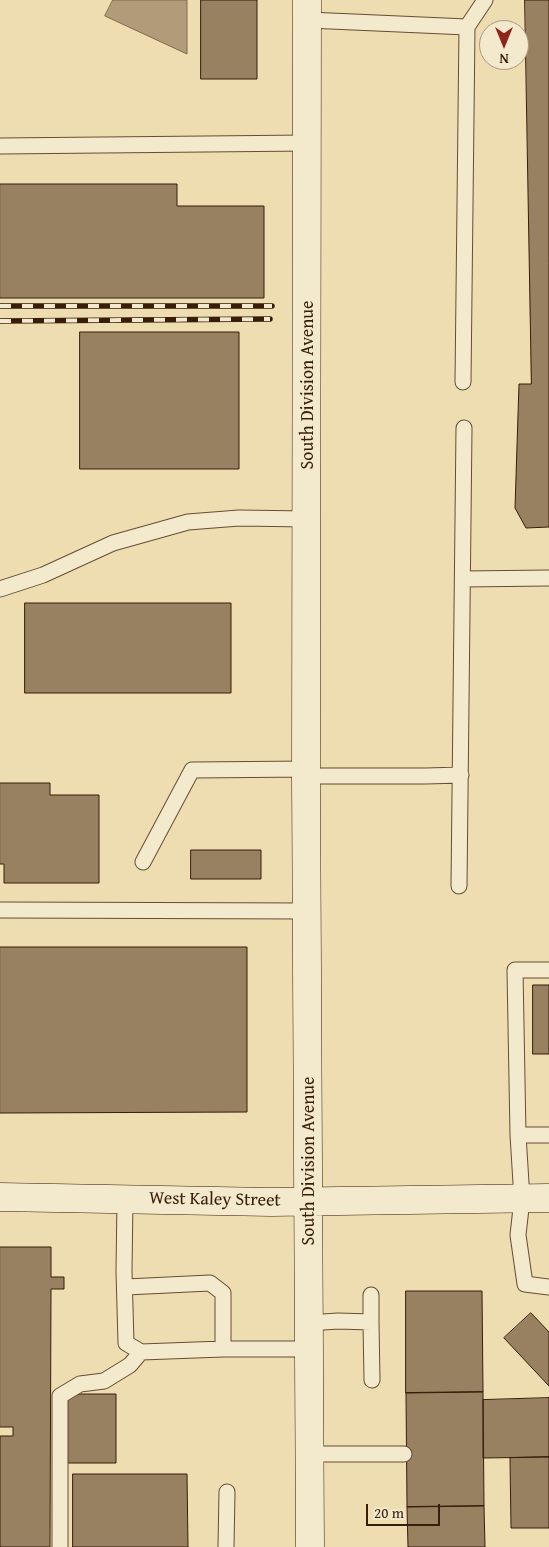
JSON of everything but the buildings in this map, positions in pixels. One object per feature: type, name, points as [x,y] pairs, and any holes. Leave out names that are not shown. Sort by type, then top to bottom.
[{"type":"street","name":"South Division Avenue","points":[[308,10],[307,772],[310,1547]]},
{"type":"street","name":"West Kaley Street","points":[[0,1197],[309,1202],[549,1198]]},
{"type":"lane","points":[[463,382],[467,27],[485,0]]},
{"type":"lane","points":[[308,10],[467,27]]},
{"type":"lane","points":[[0,146],[308,143]]},
{"type":"lane","points":[[459,886],[464,428]]},
{"type":"lane","points":[[0,589],[43,575],[113,543],[188,522],[239,518],[308,519]]},
{"type":"lane","points":[[463,579],[549,578]]},
{"type":"lane","points":[[143,862],[192,770],[426,776],[461,775]]},
{"type":"lane","points":[[0,910],[308,911]]},
{"type":"lane","points":[[549,970],[515,970],[518,1134],[522,1199],[518,1236],[525,1284],[549,1287]]},
{"type":"lane","points":[[518,1134],[549,1135]]},
{"type":"lane","points":[[125,1199],[124,1271],[126,1287],[126,1342],[141,1352],[310,1350]]},
{"type":"lane","points":[[126,1287],[210,1283],[223,1293],[223,1350]]},
{"type":"lane","points":[[371,1295],[372,1380]]},
{"type":"lane","points":[[309,1323],[338,1321],[371,1322]]},
{"type":"lane","points":[[60,1547],[60,1396],[80,1384],[104,1381],[130,1365],[141,1352]]},
{"type":"lane","points":[[310,1454],[404,1454]]},
{"type":"lane","points":[[226,1547],[227,1492]]},
{"type":"shaded area","points":[[113,0],[187,0],[187,54],[105,16]]},
{"type":"railway","points":[[0,306],[272,306]]},
{"type":"railway","points":[[0,321],[270,319]]}]
